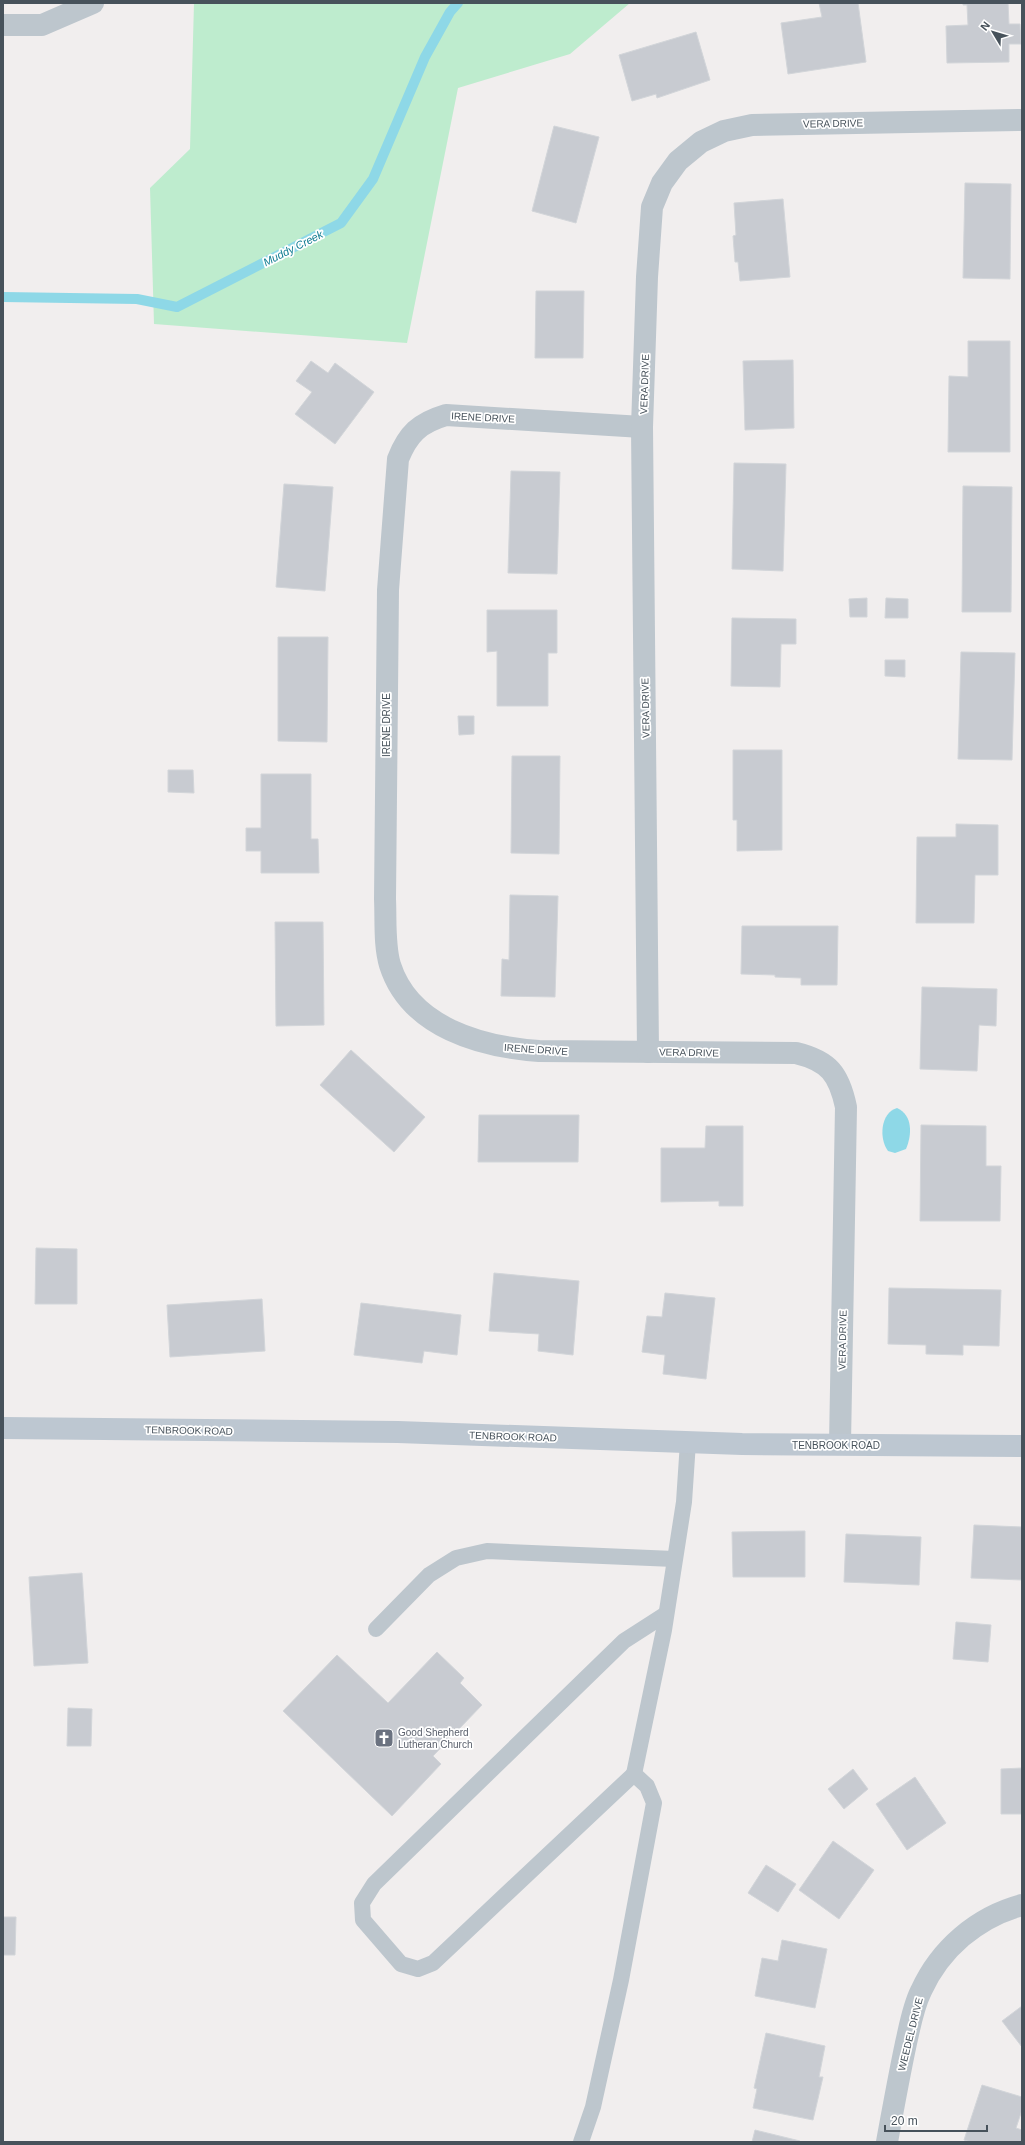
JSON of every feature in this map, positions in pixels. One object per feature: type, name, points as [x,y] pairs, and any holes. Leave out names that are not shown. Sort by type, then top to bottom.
[{"type":"street","points":[[3,25],[42,25],[93,3]]},
{"type":"street","name":"VERA DRIVE","points":[[840,1444],[846,1107],[841,1086],[829,1068],[813,1057],[796,1053],[648,1052],[642,427],[647,277],[652,207],[662,183],[678,160],[701,142],[724,131],[752,125],[1022,120]]},
{"type":"street","name":"IRENE DRIVE","points":[[642,427],[446,415],[432,419],[415,430],[404,444],[398,460],[388,590],[385,899],[387,944],[390,965],[397,981],[410,999],[440,1025],[463,1036],[515,1049],[648,1052]]},
{"type":"street","name":"TENBROOK ROAD","points":[[3,1428],[398,1432],[688,1442],[1022,1446]]},
{"type":"street","name":"WEEDEL DRIVE","points":[[887,2142],[912,2018],[920,1992],[934,1968],[948,1949],[967,1932],[988,1918],[1010,1908],[1022,1905]]},
{"type":"lane","points":[[666,1614],[624,1641],[374,1884],[362,1903],[363,1920],[401,1964],[418,1969],[433,1963],[634,1774],[666,1614],[684,1502],[688,1442]]},
{"type":"lane","points":[[376,1629],[429,1575],[456,1558],[487,1551],[674,1559]]},
{"type":"lane","points":[[581,2142],[593,2108],[620,1987],[654,1803],[647,1786],[634,1774]]},
{"type":"green space","points":[[194,3],[630,3],[570,54],[458,88],[407,343],[154,324],[150,188],[190,149]]},
{"type":"water","points":[[897,1108],[906,1115],[910,1126],[910,1132],[906,1149],[895,1153],[888,1151],[883,1140],[882,1133],[884,1121],[887,1115]]},
{"type":"building","points":[[819,3],[858,3],[866,62],[788,74],[781,23],[822,17]]},
{"type":"building","points":[[963,3],[1008,3],[1009,24],[1020,24],[1021,44],[1009,44],[1009,62],[947,63],[946,26],[968,25],[967,5],[963,5]]},
{"type":"building","points":[[696,32],[710,80],[657,98],[656,94],[632,101],[619,55]]},
{"type":"building","points":[[554,126],[599,137],[576,223],[532,211]]},
{"type":"building","points":[[965,183],[1011,184],[1010,279],[963,278]]},
{"type":"building","points":[[783,199],[790,277],[740,281],[738,262],[735,262],[733,236],[736,235],[734,203]]},
{"type":"building","points":[[536,291],[584,291],[583,358],[535,358]]},
{"type":"building","points":[[968,341],[1010,341],[1010,452],[948,452],[949,376],[968,377]]},
{"type":"building","points":[[793,360],[794,428],[745,430],[743,361]]},
{"type":"building","points":[[311,361],[328,373],[335,363],[374,392],[335,444],[295,414],[312,392],[296,381]]},
{"type":"building","points":[[734,463],[786,464],[783,571],[732,569]]},
{"type":"building","points":[[511,471],[560,472],[557,574],[508,573]]},
{"type":"building","points":[[284,484],[333,487],[325,591],[276,587]]},
{"type":"building","points":[[963,486],[1012,487],[1011,612],[962,612]]},
{"type":"building","points":[[867,598],[867,617],[850,617],[849,599]]},
{"type":"building","points":[[886,598],[908,599],[908,618],[885,618]]},
{"type":"building","points":[[487,610],[557,610],[557,653],[548,653],[548,706],[497,706],[497,651],[487,652]]},
{"type":"building","points":[[732,618],[796,619],[796,644],[781,644],[780,687],[731,686]]},
{"type":"building","points":[[278,637],[328,637],[327,742],[278,741]]},
{"type":"building","points":[[961,652],[1015,653],[1012,760],[958,759]]},
{"type":"building","points":[[885,660],[905,660],[905,677],[885,676]]},
{"type":"building","points":[[458,716],[474,716],[474,734],[459,735]]},
{"type":"building","points":[[733,750],[782,750],[782,850],[737,851],[737,820],[733,820]]},
{"type":"building","points":[[512,756],[560,756],[559,854],[511,853]]},
{"type":"building","points":[[168,770],[193,770],[194,793],[168,792]]},
{"type":"building","points":[[261,774],[311,774],[311,839],[318,839],[319,873],[261,873],[261,851],[246,851],[246,828],[261,828]]},
{"type":"building","points":[[956,824],[998,825],[998,875],[975,875],[974,923],[916,923],[917,837],[956,837]]},
{"type":"building","points":[[510,895],[558,896],[555,997],[501,996],[502,959],[509,960]]},
{"type":"building","points":[[275,922],[323,922],[324,1025],[276,1026]]},
{"type":"building","points":[[742,926],[838,926],[837,985],[801,985],[801,978],[775,977],[775,975],[741,974]]},
{"type":"building","points":[[922,987],[997,989],[996,1026],[979,1025],[977,1071],[920,1069]]},
{"type":"building","points":[[351,1050],[425,1117],[394,1152],[320,1085]]},
{"type":"building","points":[[479,1115],[579,1115],[578,1162],[478,1162]]},
{"type":"building","points":[[921,1125],[986,1126],[986,1166],[1001,1166],[1000,1221],[920,1221]]},
{"type":"building","points":[[706,1126],[743,1126],[743,1206],[719,1206],[719,1201],[661,1202],[661,1148],[705,1148]]},
{"type":"building","points":[[36,1248],[77,1249],[77,1304],[35,1304]]},
{"type":"building","points":[[494,1273],[579,1281],[573,1355],[538,1351],[539,1334],[489,1331]]},
{"type":"building","points":[[889,1288],[1001,1290],[999,1346],[963,1345],[963,1355],[926,1354],[926,1345],[888,1344]]},
{"type":"building","points":[[665,1293],[715,1298],[706,1379],[663,1374],[665,1355],[642,1352],[647,1316],[662,1317]]},
{"type":"building","points":[[262,1299],[265,1351],[170,1357],[167,1305]]},
{"type":"building","points":[[361,1303],[461,1315],[457,1355],[424,1351],[422,1363],[354,1355]]},
{"type":"building","points":[[974,1525],[1022,1527],[1022,1580],[971,1578]]},
{"type":"building","points":[[805,1531],[805,1577],[733,1577],[732,1532]]},
{"type":"building","points":[[846,1534],[921,1537],[919,1585],[844,1582]]},
{"type":"building","points":[[82,1573],[88,1663],[34,1666],[29,1577]]},
{"type":"building","points":[[956,1622],[991,1625],[988,1662],[953,1659]]},
{"type":"building","points":[[437,1652],[464,1678],[460,1683],[482,1705],[433,1756],[441,1764],[392,1816],[283,1711],[337,1655],[388,1703]]},
{"type":"building","points":[[68,1708],[92,1709],[91,1746],[67,1746]]},
{"type":"building","points":[[1022,1768],[1022,1814],[1001,1814],[1001,1769]]},
{"type":"building","points":[[853,1769],[868,1789],[844,1809],[828,1789]]},
{"type":"building","points":[[915,1777],[946,1823],[907,1850],[876,1804]]},
{"type":"building","points":[[833,1841],[874,1870],[839,1919],[799,1890]]},
{"type":"building","points":[[766,1865],[796,1884],[778,1912],[748,1893]]},
{"type":"building","points":[[3,1917],[16,1917],[15,1955],[3,1955]]},
{"type":"building","points":[[782,1940],[827,1949],[815,2008],[755,1996],[762,1958],[778,1961]]},
{"type":"building","points":[[1022,2006],[1022,2047],[1002,2021]]},
{"type":"building","points":[[766,2033],[825,2046],[819,2077],[823,2077],[813,2120],[753,2108],[757,2089],[754,2088]]},
{"type":"building","points":[[982,2085],[1022,2097],[1022,2110],[1016,2128],[1022,2130],[1022,2142],[971,2142],[964,2140]]},
{"type":"building","points":[[755,2130],[800,2141],[800,2142],[752,2142]]},
{"type":"waterway","name":"Muddy Creek","points":[[3,297],[137,299],[177,307],[341,223],[373,179],[425,57],[450,12],[458,3]]},
{"type":"place","name":"Good Shepherd Lutheran Church","points":[[384,1738]]}]
